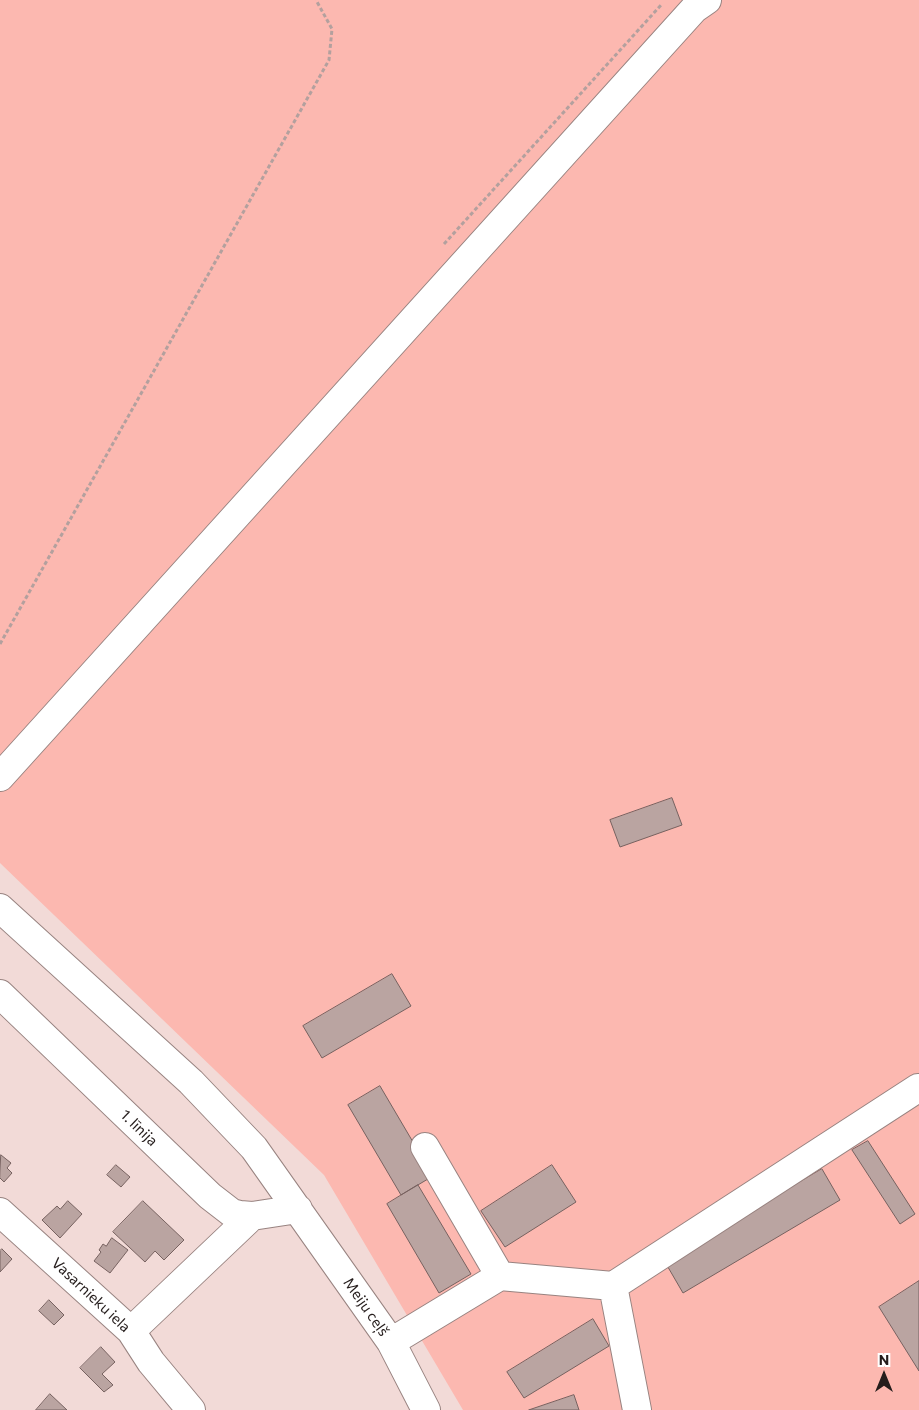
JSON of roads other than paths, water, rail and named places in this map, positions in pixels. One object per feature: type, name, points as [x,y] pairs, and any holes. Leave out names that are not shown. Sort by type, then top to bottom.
[{"type":"street","points":[[0,777],[694,9],[708,0]]},
{"type":"street","name":"Meiju ceļš","points":[[0,908],[191,1082],[254,1148],[391,1342],[426,1410]]},
{"type":"street","name":"1. līnija","points":[[0,994],[210,1196],[232,1213],[252,1216],[298,1209]]},
{"type":"street","points":[[391,1342],[500,1276],[613,1286],[918,1088]]},
{"type":"street","points":[[424,1147],[500,1276]]},
{"type":"street","name":"Vasarnieku iela","points":[[0,1212],[130,1331],[151,1362],[191,1410]]},
{"type":"street","points":[[130,1331],[252,1216]]},
{"type":"street","points":[[613,1286],[637,1410]]}]
